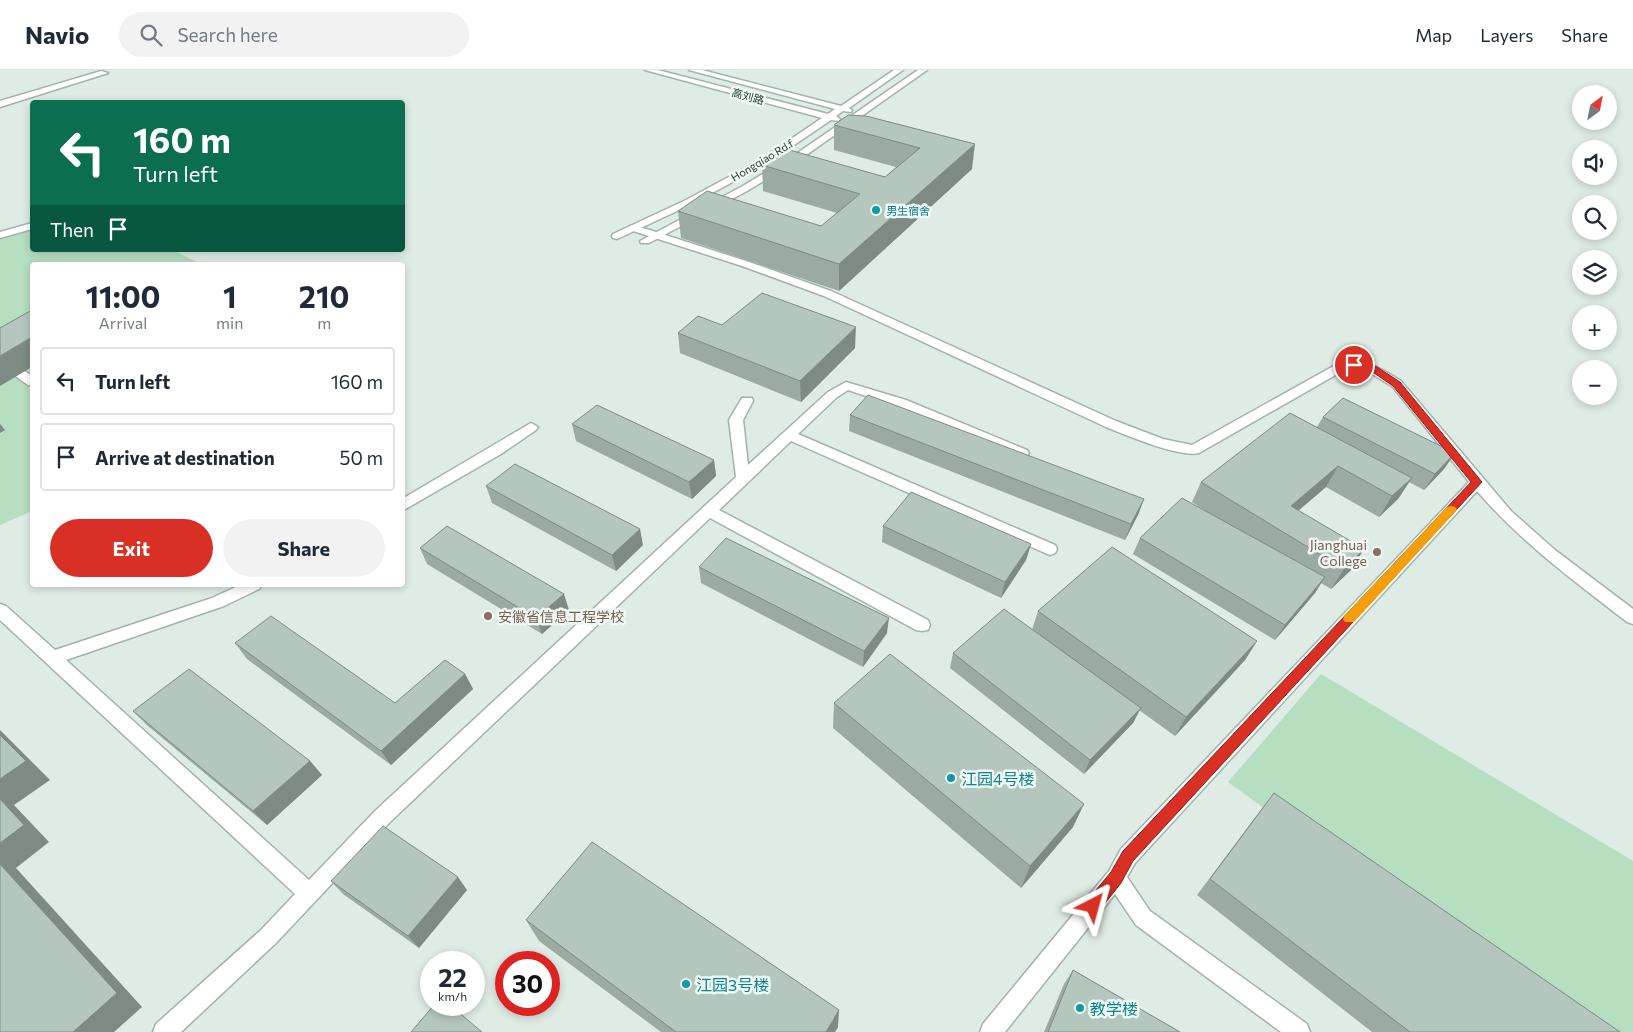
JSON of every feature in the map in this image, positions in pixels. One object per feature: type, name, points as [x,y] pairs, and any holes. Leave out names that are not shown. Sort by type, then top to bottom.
[{"type":"street","name":"高刘路","points":[[649,70],[848,123]]},
{"type":"street","name":"高刘路","points":[[693,70],[862,113]]},
{"type":"street","name":"Hongqiao Rd.f","points":[[617,236],[689,202],[763,162],[899,70]]},
{"type":"street","points":[[651,238],[752,184],[799,156],[923,70]]},
{"type":"street","points":[[0,104],[104,73]]},
{"type":"street","points":[[0,235],[30,227]]},
{"type":"street","points":[[634,228],[651,238],[815,289],[1130,433],[1170,446],[1194,450],[1343,366],[1354,365],[1373,369],[1397,384],[1506,515],[1550,554],[1633,618]]},
{"type":"street","points":[[0,360],[30,381]]},
{"type":"street","points":[[164,1032],[269,936],[382,817],[832,395],[846,386],[901,403],[1036,459]]},
{"type":"street","points":[[743,478],[736,420],[746,401]]},
{"type":"street","points":[[405,504],[496,451],[531,427]]},
{"type":"street","points":[[789,435],[1050,548]]},
{"type":"street","points":[[991,1032],[1116,878],[1128,856],[1477,482]]},
{"type":"street","points":[[709,510],[922,625]]},
{"type":"street","points":[[52,658],[218,602],[250,587]]},
{"type":"street","points":[[0,610],[309,894]]},
{"type":"street","points":[[1116,878],[1143,918],[1299,1032]]},
{"type":"green space","points":[[30,227],[30,252],[177,252],[197,262],[30,262],[30,512],[0,525],[0,235]]},
{"type":"green space","points":[[1321,674],[1633,861],[1633,1032],[1571,1032],[1228,782]]},
{"type":"building","points":[[848,115],[866,116],[975,144],[839,264],[678,211],[707,191],[821,226],[860,194],[762,165],[786,149],[885,177],[920,148],[834,125]]},
{"type":"building","points":[[762,293],[856,327],[800,381],[678,333],[698,316],[722,325]]},
{"type":"building","points":[[30,311],[30,338],[0,356],[0,328]]},
{"type":"building","points":[[868,395],[1144,499],[1131,524],[850,415]]},
{"type":"building","points":[[1343,398],[1455,453],[1435,474],[1323,417]]},
{"type":"building","points":[[597,405],[714,460],[689,482],[572,424]]},
{"type":"building","points":[[1290,413],[1412,478],[1392,496],[1338,466],[1291,506],[1364,549],[1344,569],[1201,482]]},
{"type":"building","points":[[515,464],[640,529],[612,555],[486,486]]},
{"type":"building","points":[[911,492],[1031,544],[1005,582],[883,526]]},
{"type":"building","points":[[1182,498],[1325,577],[1285,625],[1140,538]]},
{"type":"building","points":[[447,526],[564,594],[536,618],[420,548]]},
{"type":"building","points":[[726,538],[889,618],[864,651],[699,567]]},
{"type":"building","points":[[1112,547],[1257,641],[1186,717],[1038,611]]},
{"type":"building","points":[[1004,609],[1141,708],[1090,760],[953,653]]},
{"type":"building","points":[[271,616],[395,703],[445,660],[465,674],[381,751],[235,643]]},
{"type":"building","name":"江园4号楼","points":[[890,654],[1084,804],[1030,866],[834,703]]},
{"type":"building","points":[[189,669],[310,761],[253,811],[133,711]]},
{"type":"building","points":[[0,735],[26,761],[0,779]]},
{"type":"building","points":[[1274,793],[1620,1032],[1410,1032],[1210,879]]},
{"type":"building","points":[[0,799],[24,825],[0,843]]},
{"type":"building","points":[[383,826],[458,877],[408,936],[331,881]]},
{"type":"building","name":"江园3号楼","points":[[592,842],[839,1010],[826,1032],[676,1032],[526,920]]},
{"type":"building","points":[[0,864],[117,993],[73,1032],[0,1032]]},
{"type":"building","points":[[1073,970],[1180,1032],[1048,1032]]},
{"type":"building","points":[[425,1016],[463,1016],[482,1032],[411,1032]]},
{"type":"slow traffic","points":[[1349,619],[1451,509]]},
{"type":"place","name":"男生宿舍","points":[[876,210]]},
{"type":"place","name":"Jianghuai College","points":[[1377,552]]},
{"type":"place","name":"安徽省信息工程学校","points":[[488,616]]},
{"type":"place","name":"江园4号楼","points":[[951,778]]},
{"type":"place","name":"江园3号楼","points":[[686,984]]},
{"type":"place","name":"教学楼","points":[[1080,1008]]},
{"type":"route","points":[[1093,906],[1116,878],[1128,856],[1477,482],[1397,384],[1373,369],[1354,365]]}]
